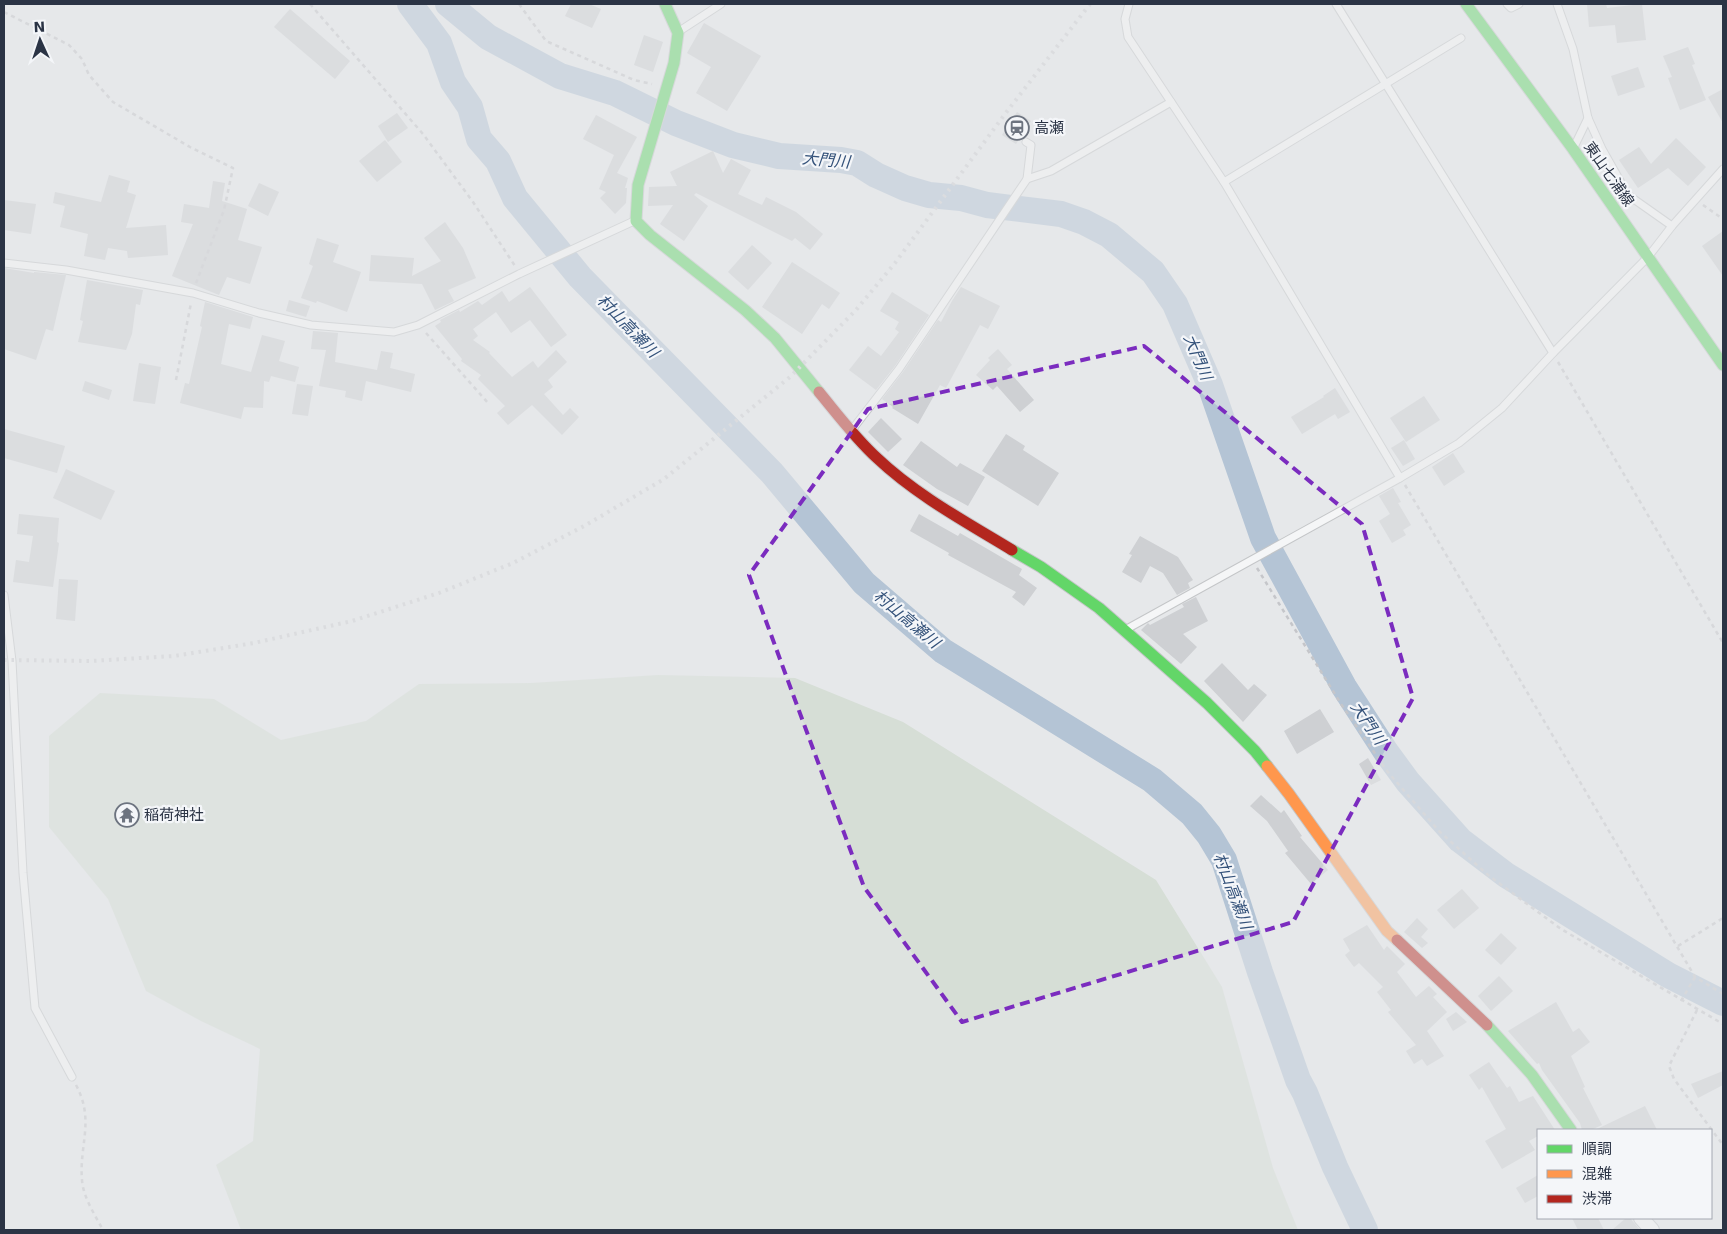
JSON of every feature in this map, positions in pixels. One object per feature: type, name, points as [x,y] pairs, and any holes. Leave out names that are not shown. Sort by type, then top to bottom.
[{"type":"street","points":[[665,4],[678,32],[674,63],[638,185],[636,221],[650,235],[745,310],[775,338],[851,431],[877,458],[902,479],[952,513],[1041,568],[1099,608],[1207,703],[1255,751],[1289,794],[1387,931],[1493,1031],[1532,1076],[1570,1129]]},
{"type":"street","name":"東山七浦線","points":[[1466,4],[1573,149],[1723,365]]},
{"type":"street","points":[[1642,1219],[1652,1230]]},
{"type":"lane","points":[[678,32],[721,4]]},
{"type":"lane","points":[[1129,4],[1125,20],[1128,37],[1224,182],[1400,478]]},
{"type":"lane","points":[[1336,4],[1553,353]]},
{"type":"lane","points":[[1507,4],[1511,8],[1519,4]]},
{"type":"lane","points":[[1557,4],[1573,49],[1588,118],[1609,164],[1628,195],[1672,226]]},
{"type":"lane","points":[[1224,182],[1461,38]]},
{"type":"lane","points":[[1027,179],[1051,171],[1171,102]]},
{"type":"lane","points":[[1573,149],[1588,118]]},
{"type":"lane","points":[[851,431],[899,369],[1027,179],[1031,145],[1026,142]]},
{"type":"lane","points":[[1125,630],[1400,478],[1466,437],[1502,408],[1553,353],[1648,257],[1672,226],[1723,169]]},
{"type":"lane","points":[[4,263],[66,270],[193,293],[259,313],[311,324],[394,332],[418,325],[519,274],[636,221]]},
{"type":"lane","points":[[4,595],[12,661],[23,873],[35,1008],[72,1077]]},
{"type":"path","points":[[310,4],[423,134],[473,202],[519,274]]},
{"type":"path","points":[[519,4],[546,41],[634,80],[667,88]]},
{"type":"path","points":[[4,12],[69,45],[82,60],[89,75],[113,102],[190,147],[232,168],[224,210],[193,293],[176,380]]},
{"type":"path","points":[[1696,200],[1723,219]]},
{"type":"path","points":[[418,325],[488,404]]},
{"type":"path","points":[[1553,353],[1723,643]]},
{"type":"path","points":[[1400,478],[1695,977],[1723,994]]},
{"type":"path","points":[[1255,559],[1341,704],[1387,771],[1439,831],[1488,875],[1561,929],[1723,1024]]},
{"type":"path","points":[[1677,946],[1723,918]]},
{"type":"path","points":[[1682,1000],[1695,977]]},
{"type":"path","points":[[1697,1010],[1670,1066],[1674,1079],[1711,1129]]},
{"type":"path","points":[[72,1077],[82,1095],[87,1125],[82,1182],[89,1204],[103,1230]]},
{"type":"path","points":[[1712,1130],[1723,1145]]},
{"type":"highlighted area","points":[[1144,346],[1362,524],[1413,698],[1293,922],[962,1022],[864,887],[749,575],[868,409]]},
{"type":"shaded area","points":[[658,675],[795,678],[903,722],[1156,880],[1222,987],[1273,1168],[1298,1230],[241,1230],[216,1165],[253,1141],[260,1049],[201,1021],[146,991],[108,899],[49,827],[49,736],[100,693],[214,699],[281,740],[366,721],[419,684],[531,683]]},
{"type":"building","points":[[571,4],[589,4],[601,9],[592,28],[565,16]]},
{"type":"building","points":[[1587,4],[1606,4],[1607,8],[1642,4],[1646,40],[1617,43],[1615,25],[1589,27]]},
{"type":"building","points":[[290,9],[350,61],[335,79],[274,27]]},
{"type":"building","points":[[704,23],[761,56],[727,111],[696,93],[711,67],[687,53]]},
{"type":"building","points":[[644,35],[663,42],[653,72],[634,65]]},
{"type":"building","points":[[1688,47],[1695,64],[1692,65],[1706,100],[1680,110],[1668,78],[1672,77],[1663,56]]},
{"type":"building","points":[[1638,67],[1645,87],[1618,96],[1611,76]]},
{"type":"building","points":[[1723,89],[1723,123],[1708,97]]},
{"type":"building","points":[[1017,112],[1031,121],[1016,144],[1002,135]]},
{"type":"building","points":[[397,113],[408,128],[388,142],[378,126]]},
{"type":"building","points":[[596,115],[637,137],[617,173],[628,178],[625,188],[627,188],[626,203],[615,214],[600,198],[606,192],[599,189],[614,155],[583,139]]},
{"type":"building","points":[[1676,138],[1706,167],[1688,186],[1668,168],[1638,188],[1619,160],[1639,147],[1651,164]]},
{"type":"building","points":[[385,140],[402,162],[377,182],[359,161]]},
{"type":"building","points":[[713,151],[723,173],[731,159],[751,170],[738,194],[762,205],[766,197],[796,212],[823,234],[810,250],[795,238],[792,241],[696,193],[694,195],[708,206],[684,241],[660,224],[673,205],[648,206],[649,187],[677,186],[670,172]]},
{"type":"building","points":[[109,175],[130,181],[127,192],[136,195],[126,228],[166,225],[168,255],[128,258],[127,251],[108,248],[105,260],[84,256],[88,234],[60,227],[65,206],[53,203],[55,192],[101,202]]},
{"type":"building","points":[[213,181],[225,183],[222,201],[247,209],[238,240],[262,247],[250,284],[227,277],[219,295],[172,276],[193,224],[181,222],[184,204],[209,208]]},
{"type":"building","points":[[259,183],[279,192],[268,216],[248,206]]},
{"type":"building","points":[[4,200],[36,204],[31,234],[4,230]]},
{"type":"building","points":[[445,222],[463,248],[476,278],[448,290],[454,301],[435,310],[422,284],[369,281],[371,255],[414,258],[412,276],[441,261],[424,238]]},
{"type":"building","points":[[1723,231],[1723,276],[1702,246]]},
{"type":"building","points":[[317,238],[339,245],[333,262],[361,272],[347,312],[317,301],[316,303],[301,298],[313,266],[309,264]]},
{"type":"building","points":[[752,245],[772,263],[748,290],[728,272]]},
{"type":"building","points":[[792,262],[840,293],[829,309],[822,304],[802,334],[762,307]]},
{"type":"building","points":[[4,268],[34,273],[66,275],[53,331],[46,329],[36,360],[4,349]]},
{"type":"building","points":[[87,280],[143,290],[140,305],[136,304],[132,334],[126,350],[78,342],[83,321],[80,320]]},
{"type":"building","points":[[530,287],[567,335],[551,347],[530,320],[511,333],[496,312],[473,329],[478,336],[473,340],[490,352],[512,377],[533,361],[538,368],[556,350],[567,362],[548,380],[553,387],[544,394],[563,415],[570,408],[579,417],[562,435],[532,405],[508,425],[497,413],[505,406],[478,379],[481,375],[461,361],[462,359],[435,326],[441,322],[440,320],[459,310],[460,312],[478,301],[482,305],[502,291],[509,302]]},
{"type":"building","points":[[961,287],[1000,306],[988,329],[980,325],[946,388],[940,385],[918,424],[892,408],[882,399],[903,372],[938,320],[941,322]]},
{"type":"building","points":[[892,292],[929,315],[895,366],[876,390],[849,370],[868,346],[881,356],[899,332],[895,329],[899,322],[880,311]]},
{"type":"building","points":[[289,300],[310,306],[306,317],[286,311]]},
{"type":"building","points":[[205,302],[253,317],[250,329],[229,324],[221,364],[251,372],[262,335],[285,341],[279,361],[299,367],[295,382],[271,376],[269,382],[264,381],[263,408],[244,407],[241,419],[180,403],[185,383],[189,384],[202,327],[200,326]]},
{"type":"building","points":[[313,331],[338,333],[335,362],[377,370],[381,351],[393,353],[390,368],[415,374],[411,392],[366,381],[362,401],[345,397],[346,391],[319,386],[326,350],[311,349]]},
{"type":"building","points":[[998,349],[1012,365],[1007,369],[1034,400],[1020,412],[997,386],[993,390],[976,375],[990,360],[988,358]]},
{"type":"building","points":[[139,363],[161,367],[155,404],[133,401]]},
{"type":"building","points":[[85,381],[112,390],[109,400],[82,391]]},
{"type":"building","points":[[297,384],[313,386],[308,416],[292,414]]},
{"type":"building","points":[[1335,388],[1350,412],[1338,419],[1335,414],[1302,434],[1291,417]]},
{"type":"building","points":[[1424,396],[1440,420],[1406,442],[1390,418]]},
{"type":"building","points":[[881,418],[902,439],[888,452],[868,432]]},
{"type":"building","points":[[4,429],[65,446],[57,473],[4,458]]},
{"type":"building","points":[[1006,434],[1025,446],[1023,450],[1059,473],[1038,506],[982,471]]},
{"type":"building","points":[[1404,440],[1415,459],[1403,466],[1391,448]]},
{"type":"building","points":[[921,441],[957,467],[960,463],[985,477],[968,506],[937,489],[903,465]]},
{"type":"building","points":[[1453,453],[1465,472],[1444,486],[1432,467]]},
{"type":"building","points":[[66,469],[115,491],[101,520],[53,498]]},
{"type":"building","points":[[1393,488],[1401,502],[1398,503],[1411,525],[1403,530],[1406,535],[1392,543],[1379,521],[1390,514],[1379,496]]},
{"type":"building","points":[[19,514],[59,518],[57,542],[59,543],[53,587],[13,582],[16,560],[29,562],[33,536],[17,534]]},
{"type":"building","points":[[919,514],[958,536],[960,533],[1022,569],[1019,575],[1037,588],[1024,606],[1012,597],[1016,592],[948,555],[949,553],[910,531]]},
{"type":"building","points":[[1140,536],[1178,557],[1193,580],[1188,583],[1190,588],[1177,595],[1163,573],[1150,566],[1141,583],[1122,572],[1132,555],[1129,554]]},
{"type":"building","points":[[59,579],[78,580],[75,621],[56,619]]},
{"type":"building","points":[[1196,597],[1208,621],[1183,634],[1197,647],[1181,664],[1141,630],[1148,623],[1150,625],[1184,607],[1182,604]]},
{"type":"building","points":[[1222,663],[1248,690],[1254,684],[1267,695],[1243,722],[1204,681]]},
{"type":"building","points":[[1320,709],[1334,732],[1297,754],[1284,731]]},
{"type":"building","points":[[1368,758],[1381,780],[1371,785],[1359,764]]},
{"type":"building","points":[[1261,795],[1281,813],[1284,810],[1302,836],[1300,837],[1328,870],[1311,884],[1285,853],[1288,851],[1267,821],[1250,806]]},
{"type":"building","points":[[1462,889],[1479,908],[1454,929],[1437,910]]},
{"type":"building","points":[[1417,918],[1428,929],[1421,937],[1428,943],[1422,948],[1404,932]]},
{"type":"building","points":[[1367,925],[1384,950],[1387,946],[1405,964],[1397,972],[1416,997],[1429,986],[1437,994],[1433,997],[1447,1012],[1427,1031],[1444,1056],[1427,1066],[1422,1059],[1414,1064],[1406,1051],[1416,1045],[1388,1012],[1391,1010],[1377,992],[1383,987],[1359,963],[1354,967],[1345,955],[1350,951],[1343,939]]},
{"type":"building","points":[[1501,933],[1517,948],[1501,965],[1485,950]]},
{"type":"building","points":[[1499,976],[1513,991],[1491,1011],[1478,996]]},
{"type":"building","points":[[1556,1002],[1573,1032],[1579,1028],[1590,1042],[1571,1056],[1585,1087],[1583,1088],[1602,1125],[1593,1129],[1582,1129],[1580,1123],[1539,1063],[1537,1064],[1508,1031]]},
{"type":"building","points":[[1456,1012],[1467,1022],[1453,1031],[1446,1019]]},
{"type":"building","points":[[1489,1062],[1507,1088],[1510,1086],[1519,1102],[1533,1096],[1554,1129],[1537,1129],[1537,1137],[1529,1141],[1535,1150],[1502,1169],[1485,1141],[1506,1129],[1482,1087],[1479,1090],[1469,1075]]},
{"type":"building","points":[[1723,1071],[1723,1085],[1698,1098],[1691,1084]]},
{"type":"building","points":[[1645,1106],[1656,1129],[1597,1129]]},
{"type":"building","points":[[1537,1176],[1537,1197],[1525,1203],[1516,1188]]},
{"type":"building","points":[[1572,1219],[1598,1219],[1604,1230],[1578,1230]]},
{"type":"building","points":[[1625,1219],[1631,1219],[1640,1230],[1612,1230]]},
{"type":"waterway","name":"村山高瀬川","points":[[410,4],[439,43],[453,82],[470,107],[479,139],[498,161],[515,198],[580,277],[772,473],[864,583],[943,651],[1152,780],[1192,814],[1209,835],[1224,860],[1260,972],[1298,1080],[1335,1167],[1365,1230]]},
{"type":"waterway","name":"大門川","points":[[448,4],[488,37],[560,76],[615,93],[676,123],[733,145],[779,156],[841,160],[857,163],[876,175],[905,188],[929,195],[961,198],[987,205],[1061,214],[1084,222],[1109,235],[1153,272],[1175,304],[1210,385],[1263,538],[1344,687],[1408,782],[1460,840],[1506,875],[1668,975],[1723,1003]]},
{"type":"railway","points":[[4,660],[91,661],[174,656],[254,643],[352,621],[439,593],[513,563],[586,525],[664,479],[790,377],[856,310],[895,263],[1005,114],[1090,4]]},
{"type":"traffic: fast","points":[[665,4],[678,33],[674,63],[638,185],[636,221],[650,235],[745,310],[775,338],[819,392]]},
{"type":"traffic: fast","points":[[1466,4],[1573,149],[1723,365]]},
{"type":"traffic: fast","points":[[1012,550],[1041,567],[1099,608],[1207,703],[1255,751],[1267,766]]},
{"type":"traffic: fast","points":[[1487,1025],[1532,1075],[1570,1129]]},
{"type":"traffic: slow","points":[[1267,766],[1387,931],[1397,940]]},
{"type":"traffic: jam","points":[[819,392],[861,442],[892,471],[942,507],[1012,550]]},
{"type":"traffic: jam","points":[[1397,940],[1487,1025]]},
{"type":"place","name":"高瀬","points":[[1017,128]]},
{"type":"place","name":"稲荷神社","points":[[127,815]]}]
